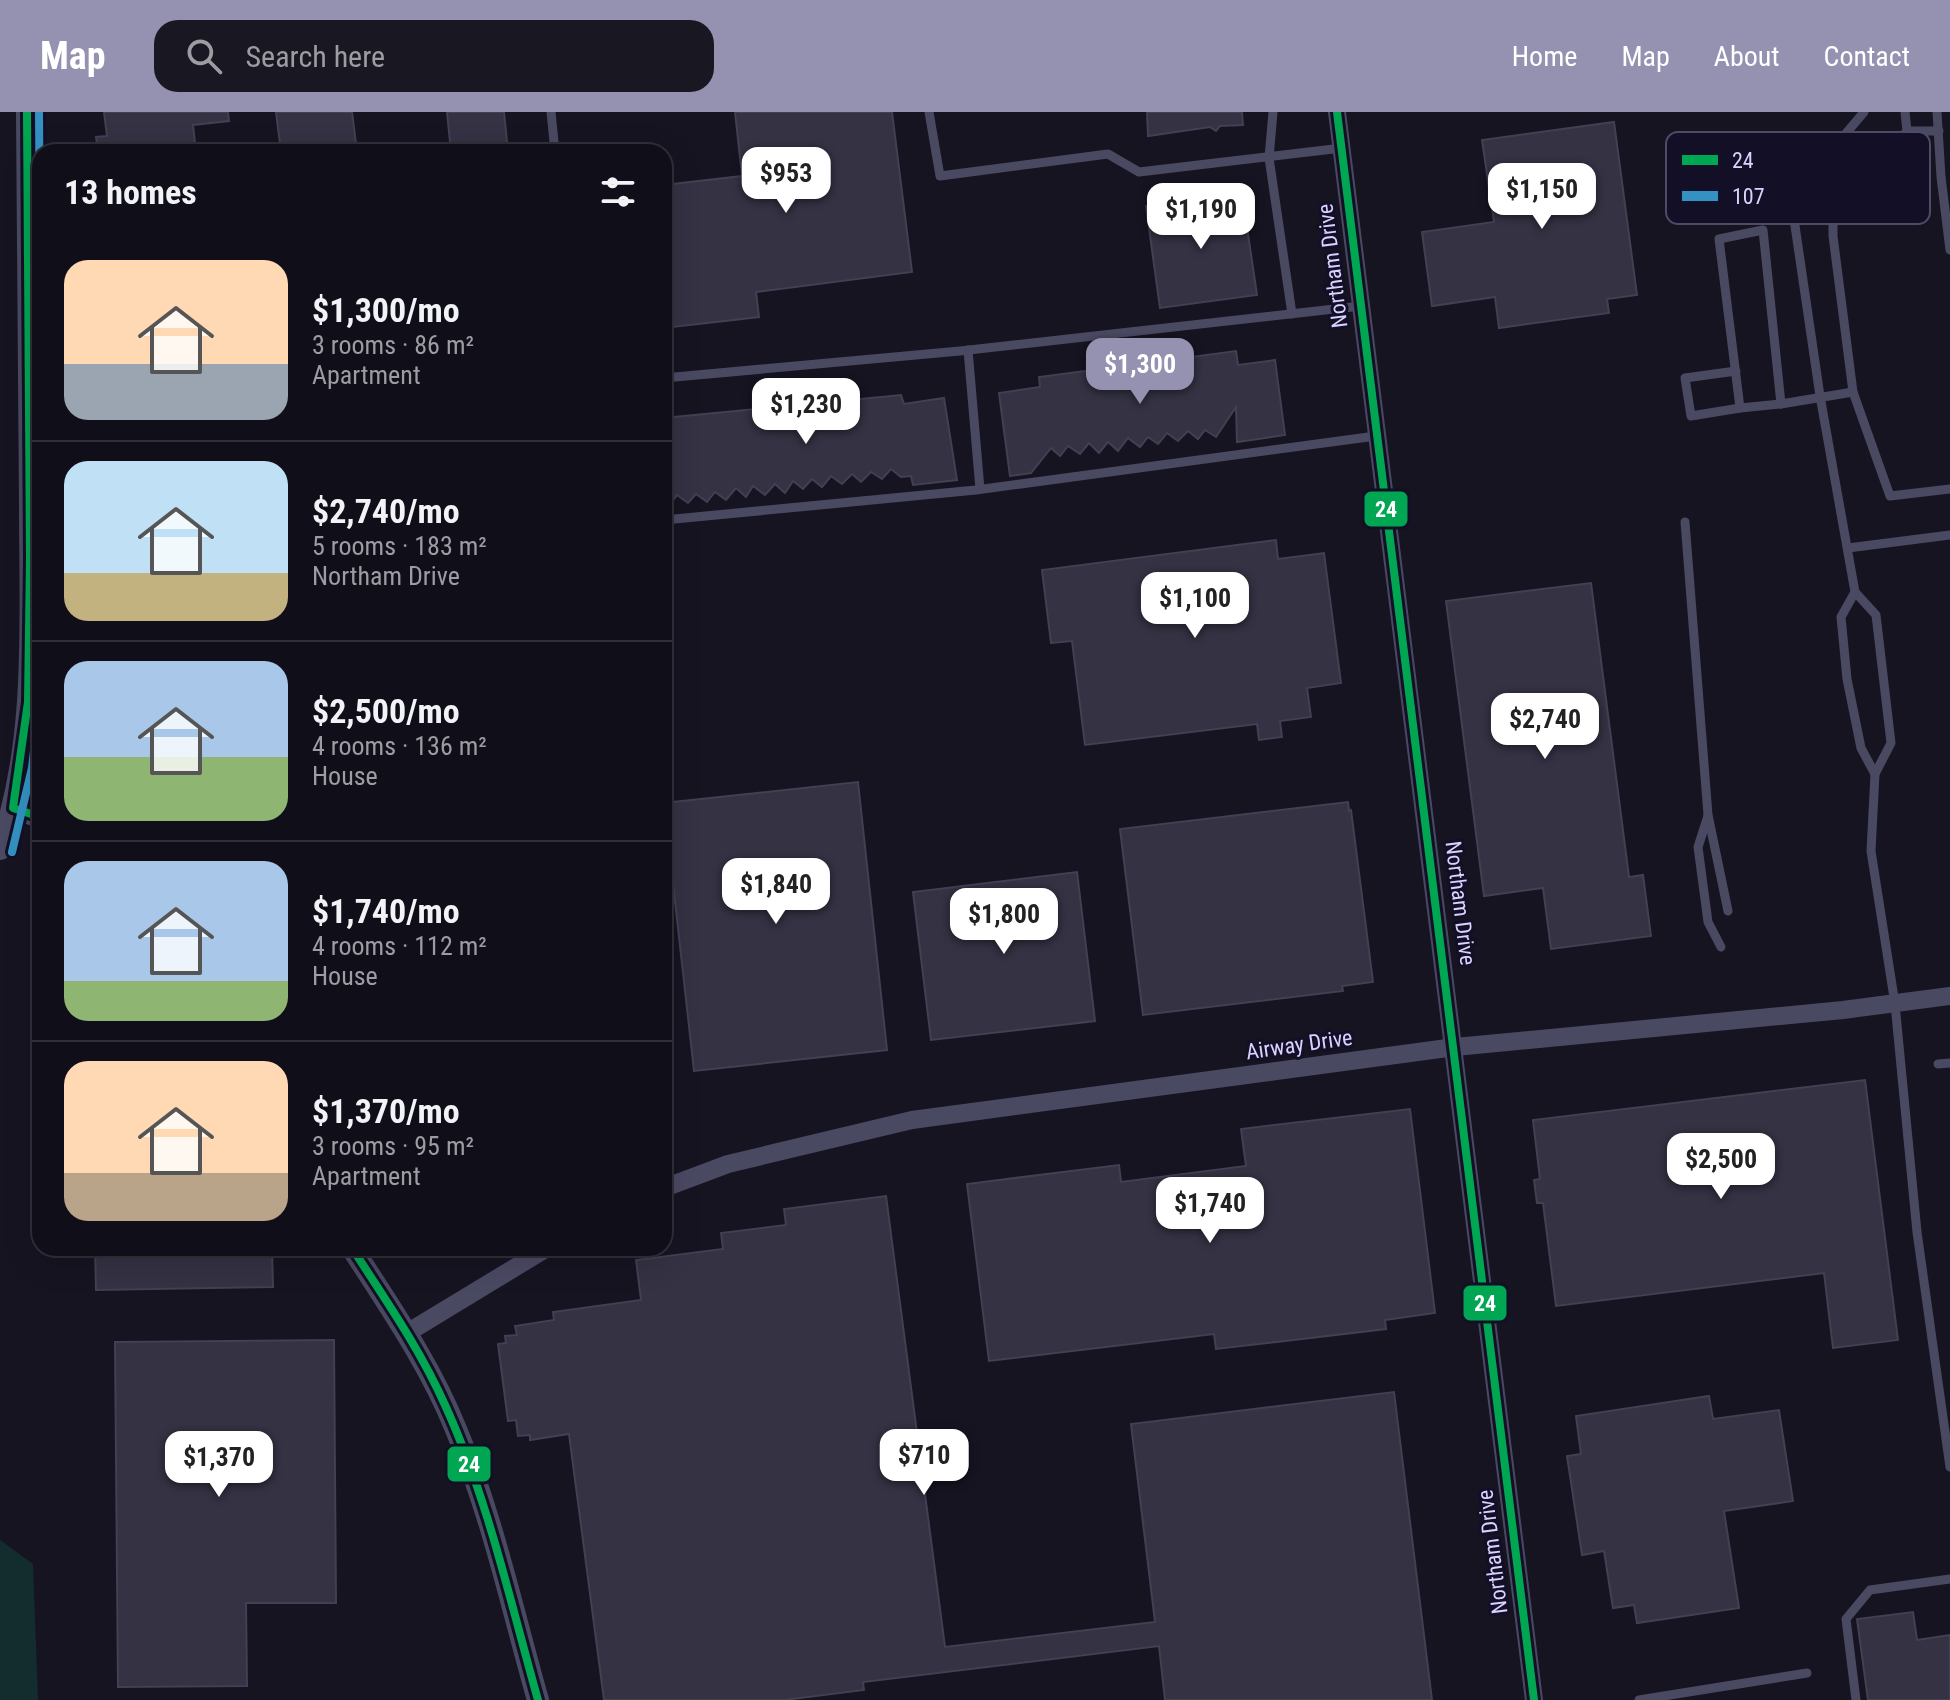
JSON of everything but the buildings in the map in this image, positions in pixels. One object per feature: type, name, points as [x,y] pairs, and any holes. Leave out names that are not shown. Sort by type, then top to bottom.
[{"type":"street","points":[[27,112],[32,481]]},
{"type":"street","name":"Northam Drive","points":[[1337,112],[1534,1700]]},
{"type":"street","points":[[0,849],[13,808],[32,653]]},
{"type":"street","points":[[13,808],[32,814]]},
{"type":"street","name":"Airway Drive","points":[[672,1185],[728,1164],[912,1120],[1455,1047],[1950,996]]},
{"type":"street","points":[[357,1256],[432,1376],[455,1426],[484,1501],[538,1700]]},
{"type":"street","points":[[407,1333],[534,1256]]},
{"type":"lane","points":[[551,112],[554,144]]},
{"type":"lane","points":[[929,112],[940,176],[1108,154],[1139,172],[1342,148]]},
{"type":"lane","points":[[1273,112],[1269,158],[1292,314]]},
{"type":"lane","points":[[1847,132],[1864,112]]},
{"type":"lane","points":[[1905,112],[1907,131],[1939,131]]},
{"type":"lane","points":[[1937,112],[1950,250]]},
{"type":"lane","points":[[1795,224],[1820,396],[1855,592],[1876,615],[1891,743],[1875,774],[1871,851],[1895,1004],[1917,1232],[1950,1467]]},
{"type":"lane","points":[[1834,224],[1853,392],[1890,496],[1950,489]]},
{"type":"lane","points":[[1740,408],[1719,239],[1763,230],[1781,404]]},
{"type":"lane","points":[[672,377],[968,350],[1361,306]]},
{"type":"lane","points":[[968,350],[980,489]]},
{"type":"lane","points":[[1736,371],[1685,378],[1691,416],[1853,392]]},
{"type":"lane","points":[[672,519],[980,489],[1376,436]]},
{"type":"lane","points":[[1685,522],[1708,815],[1728,911]]},
{"type":"lane","points":[[1848,548],[1950,535]]},
{"type":"lane","points":[[1855,592],[1841,617],[1847,679],[1861,748],[1875,774]]},
{"type":"lane","points":[[1708,815],[1698,847],[1708,922],[1721,947]]},
{"type":"lane","points":[[1938,1064],[1950,1063]]},
{"type":"lane","points":[[1856,1700],[1846,1619],[1870,1590],[1950,1579]]},
{"type":"lane","points":[[1639,1700],[1807,1673]]},
{"type":"green space","points":[[0,1540],[33,1564],[38,1700],[0,1700]]},
{"type":"transit line","name":"24","points":[[27,112],[28,702],[13,808],[32,814]]},
{"type":"transit line","name":"107","points":[[39,112],[39,144]]},
{"type":"transit line","name":"24","points":[[1337,112],[1534,1700]]},
{"type":"transit line","name":"107","points":[[12,852],[32,768]]},
{"type":"transit line","name":"24","points":[[357,1256],[425,1364],[460,1441],[497,1551],[538,1700]]}]
